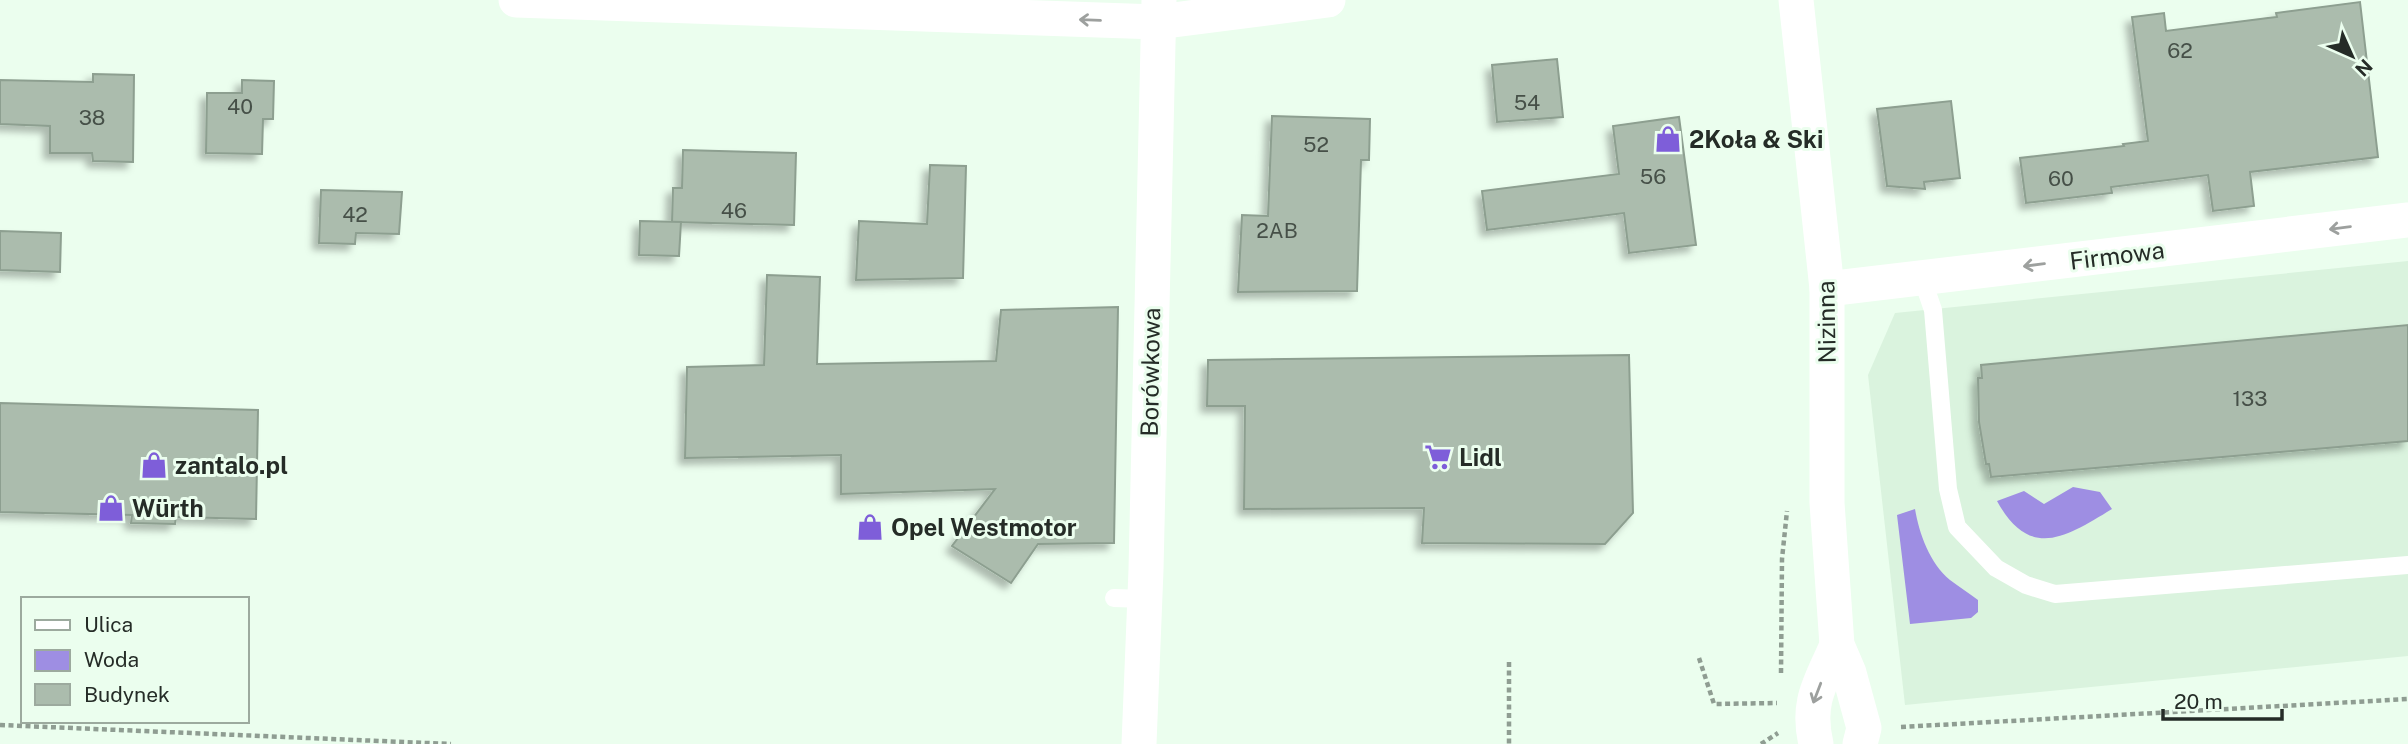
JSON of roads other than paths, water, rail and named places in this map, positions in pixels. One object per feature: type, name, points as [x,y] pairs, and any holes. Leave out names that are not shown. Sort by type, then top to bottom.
[{"type":"street","points":[[516,0],[1159,11],[1328,0]]},
{"type":"street","name":"Nizinna","points":[[1796,0],[1827,289],[1827,503],[1837,645],[1850,673],[1864,728],[1874,736]]},
{"type":"street","name":"Borówkowa","points":[[1139,744],[1129,599],[1159,11]]},
{"type":"street","name":"Firmowa","points":[[1827,289],[2408,220]]},
{"type":"street","name":"Nizinna","points":[[1816,744],[1812,701],[1837,645]]},
{"type":"lane","points":[[1922,278],[1933,310],[1948,489],[1957,527],[1996,568],[2026,585],[2055,594],[2408,565]]},
{"type":"water","points":[[2073,487],[2100,492],[2112,509],[2079,528],[2050,538],[2036,537],[2022,531],[2010,520],[1997,501],[2024,491],[2044,504]]},
{"type":"water","points":[[1915,509],[1919,528],[1937,566],[1950,580],[1978,600],[1978,612],[1971,618],[1910,624],[1897,515]]},
{"type":"place","name":"2Koła & Ski","points":[[1668,139]]},
{"type":"place","name":"Lidl","points":[[1438,457]]},
{"type":"place","name":"zantalo.pl","points":[[154,465]]},
{"type":"place","name":"Würth","points":[[111,508]]},
{"type":"place","name":"Opel Westmotor","points":[[870,527]]}]
